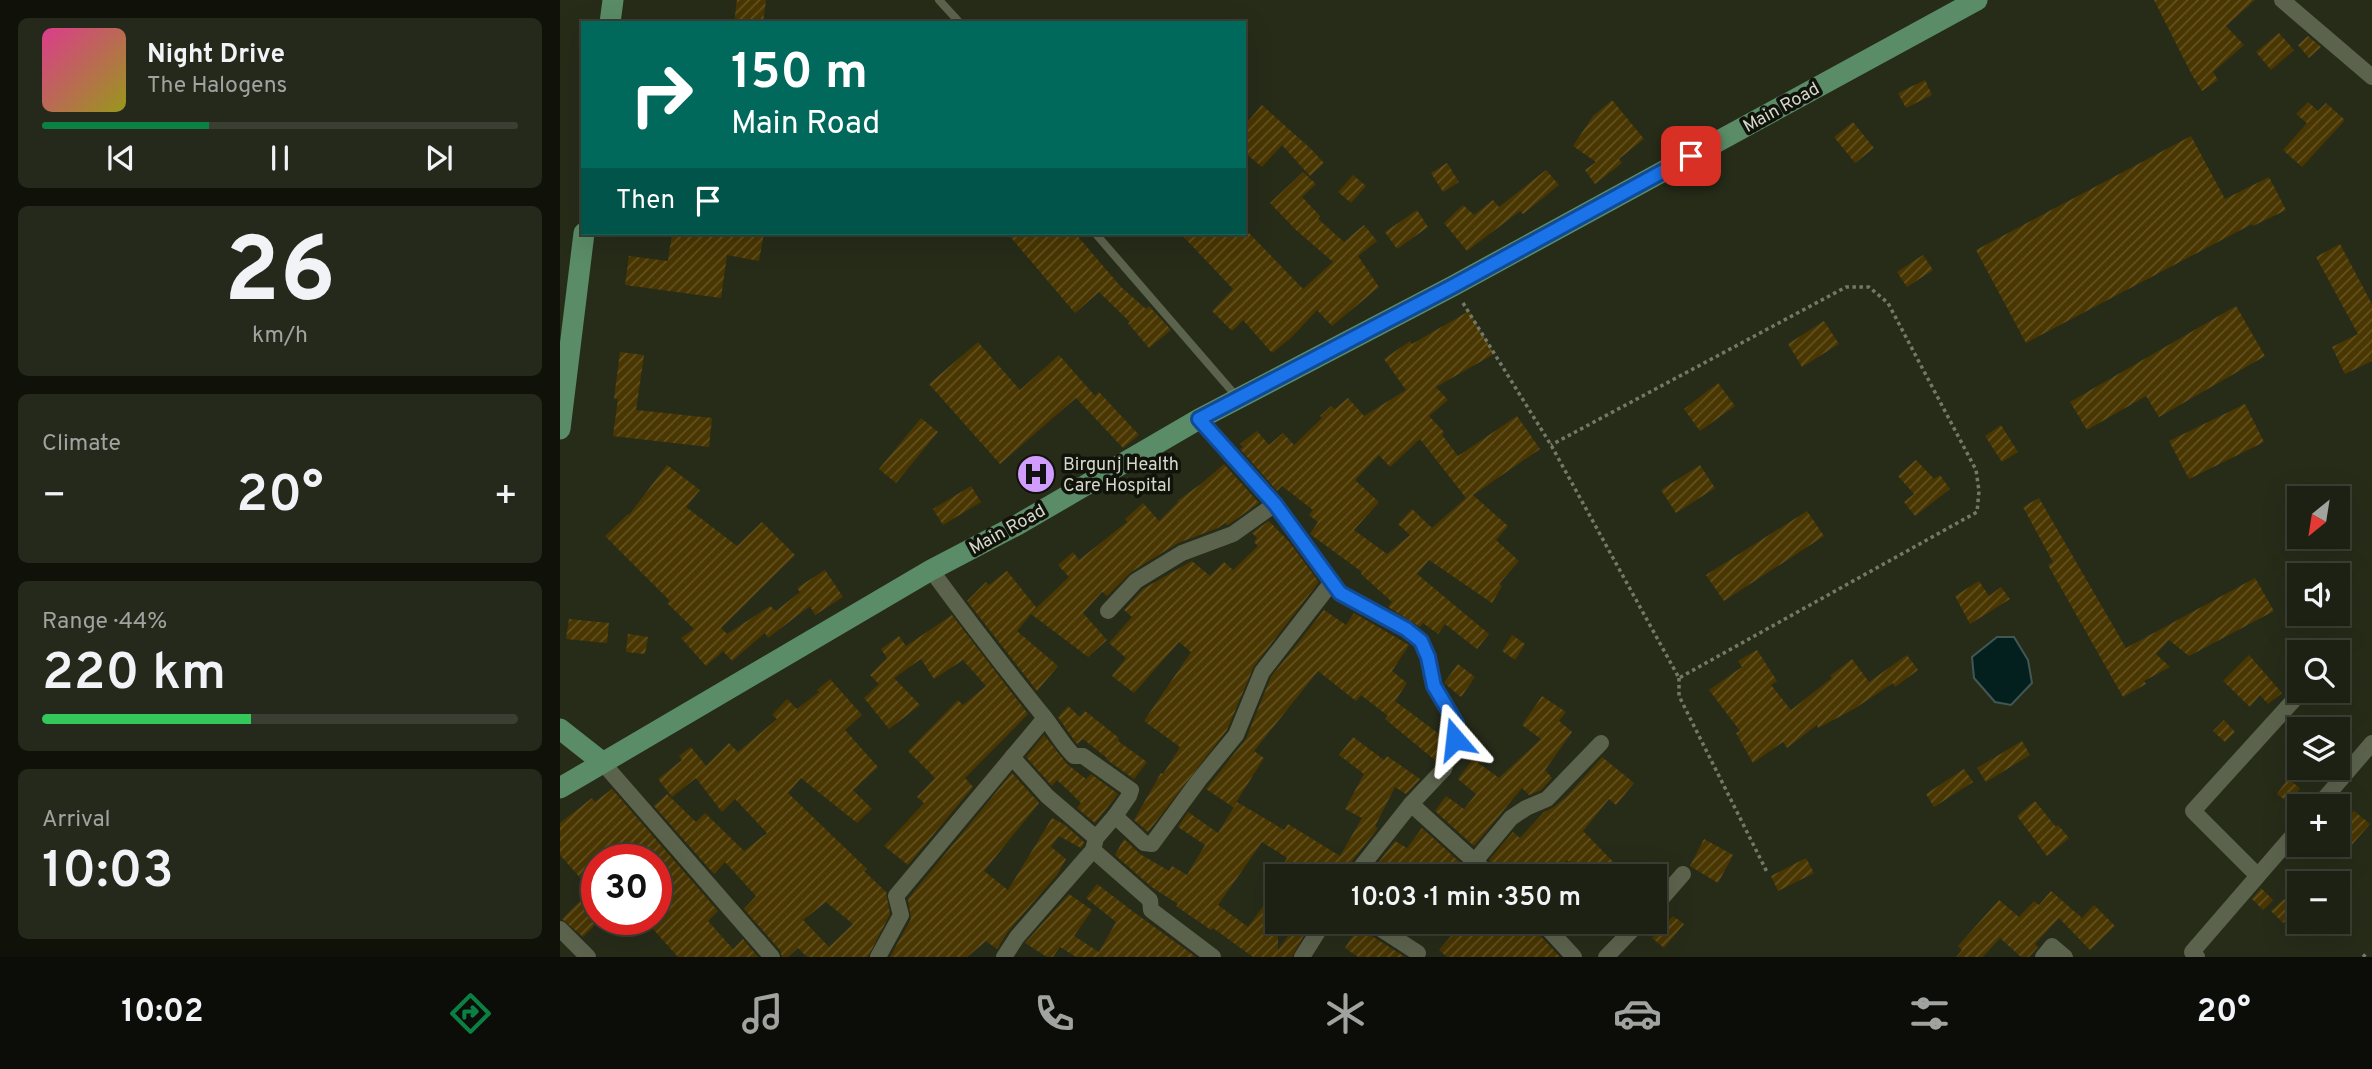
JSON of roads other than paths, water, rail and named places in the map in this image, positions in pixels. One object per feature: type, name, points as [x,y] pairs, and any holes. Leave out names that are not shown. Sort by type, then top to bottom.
[{"type":"main road","points":[[610,21],[613,0]]},
{"type":"main road","name":"Main Road","points":[[560,788],[932,570],[1019,524],[1199,419],[1453,286],[1977,0]]},
{"type":"main road","points":[[560,429],[563,380],[584,235]]},
{"type":"main road","points":[[560,729],[603,762]]},
{"type":"street","points":[[2281,0],[2372,77]]},
{"type":"street","points":[[1199,419],[1275,504],[1340,593],[1406,629],[1421,641],[1428,657],[1434,686],[1456,723],[1455,739],[1444,769],[1411,803],[1363,864]]},
{"type":"street","points":[[1108,611],[1136,581],[1182,553],[1233,534],[1275,504]]},
{"type":"street","points":[[932,570],[975,631],[1074,756],[1083,756],[1131,790],[1095,844],[1030,922],[1011,954]]},
{"type":"street","points":[[1115,816],[1144,843],[1152,844],[1236,735],[1262,672],[1332,582]]},
{"type":"street","points":[[2257,875],[2193,811],[2291,703]]},
{"type":"street","points":[[878,957],[901,915],[896,896],[1045,718]]},
{"type":"street","points":[[1475,861],[1511,818],[1547,799],[1601,743]]},
{"type":"street","points":[[2328,794],[2372,743]]},
{"type":"street","points":[[1012,757],[1046,796],[1150,900],[1151,910],[1213,957]]},
{"type":"street","points":[[603,762],[772,957]]},
{"type":"street","points":[[1411,803],[1478,864]]},
{"type":"street","points":[[2193,956],[2287,842]]},
{"type":"street","points":[[1667,892],[1683,874]]},
{"type":"street","points":[[560,929],[588,957]]},
{"type":"street","points":[[1302,957],[1316,934]]},
{"type":"street","points":[[1389,934],[1418,953]]},
{"type":"street","points":[[1553,934],[1574,957]]},
{"type":"street","points":[[1606,957],[1628,934]]},
{"type":"street","points":[[2043,957],[2052,946],[2065,957]]},
{"type":"lane","points":[[939,0],[958,21]]},
{"type":"lane","points":[[1097,235],[1239,399]]},
{"type":"water","points":[[1997,637],[2014,637],[2028,660],[2032,683],[2011,705],[1995,702],[1974,678],[1972,657]]},
{"type":"place","name":"Birgunj Health Care Hospital","points":[[1036,474]]}]
